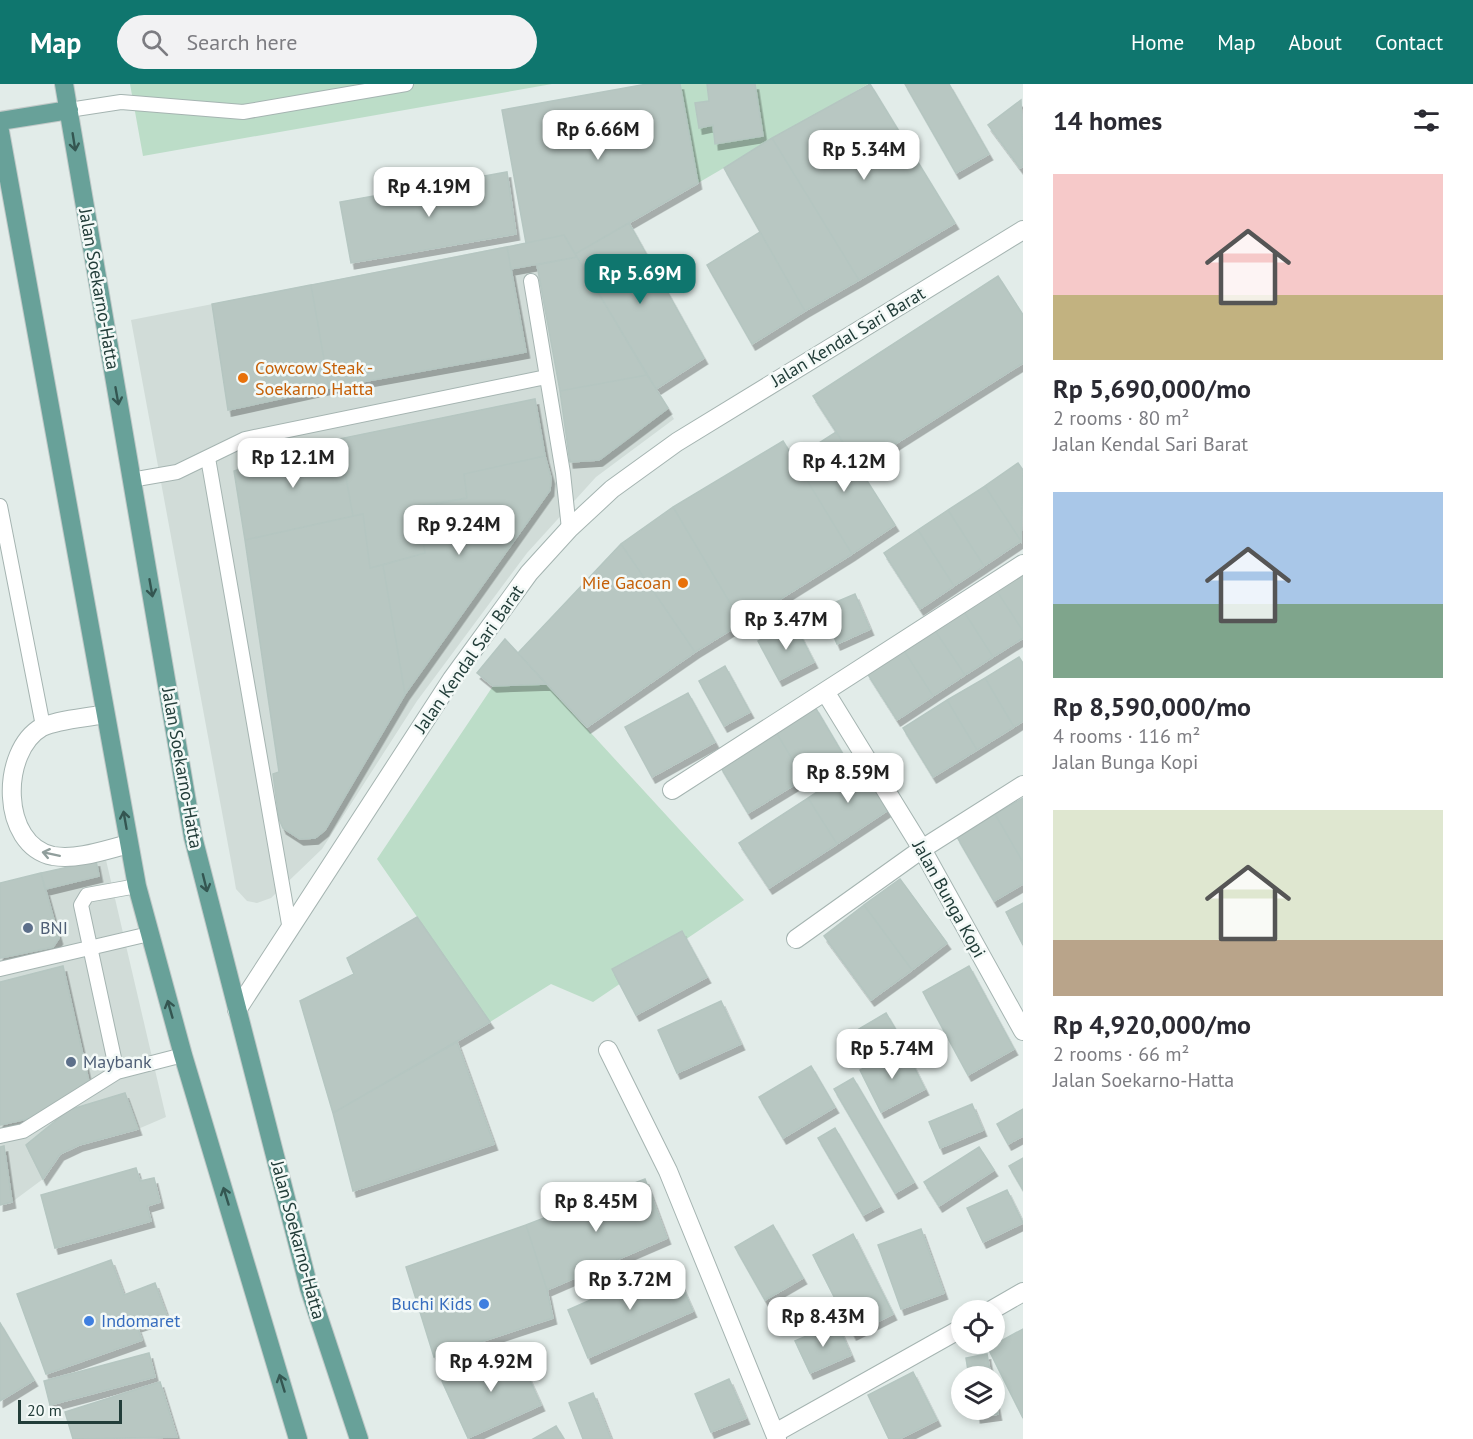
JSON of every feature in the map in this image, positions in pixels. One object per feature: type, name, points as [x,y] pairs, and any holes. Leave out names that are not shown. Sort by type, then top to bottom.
[{"type":"main road","name":"Jalan Soekarno-Hatta","points":[[64,84],[193,837],[309,1288],[359,1439]]},
{"type":"main road","points":[[0,121],[69,110]]},
{"type":"main road","points":[[0,131],[137,886],[183,1055],[298,1439]]},
{"type":"street","name":"Jalan Kendal Sari Barat","points":[[237,1010],[452,679],[530,573],[569,529],[612,489],[677,442],[1023,230]]},
{"type":"street","points":[[672,790],[826,693],[1023,564]]},
{"type":"street","name":"Jalan Bunga Kopi","points":[[826,693],[922,849],[986,966],[1021,1022]]},
{"type":"street","points":[[105,714],[43,726],[20,744],[3,772],[4,822],[26,843],[52,856],[72,857],[129,844]]},
{"type":"street","points":[[796,939],[922,849],[1023,784]]},
{"type":"street","points":[[608,1050],[668,1171],[776,1436],[951,1334]]},
{"type":"street","points":[[1005,1302],[1023,1292]]},
{"type":"lane","points":[[69,110],[121,102],[243,112],[341,97],[406,84]]},
{"type":"lane","points":[[531,281],[563,473],[569,529]]},
{"type":"lane","points":[[131,480],[177,472],[244,439],[546,377]]},
{"type":"lane","points":[[208,458],[290,930]]},
{"type":"lane","points":[[0,506],[43,726]]},
{"type":"lane","points":[[117,1072],[81,905],[82,899],[87,895],[137,886]]},
{"type":"lane","points":[[0,969],[149,934]]},
{"type":"lane","points":[[0,1136],[23,1131],[117,1072],[183,1055]]},
{"type":"shaded area","points":[[564,235],[674,419],[596,477],[527,553],[417,701],[322,849],[271,898],[257,903],[247,901],[236,889],[131,320]]},
{"type":"shaded area","points":[[106,860],[166,1117],[138,1129],[79,1145],[60,1154],[43,1179],[12,1202],[0,1205],[0,883]]},
{"type":"green space","points":[[130,84],[552,84],[143,156]]},
{"type":"green space","points":[[680,84],[868,84],[698,183]]},
{"type":"green space","points":[[546,684],[744,900],[593,1002],[551,984],[490,1022],[377,859],[493,686]]},
{"type":"building","points":[[647,84],[680,84],[698,183],[575,254],[564,235],[526,243],[502,110]]},
{"type":"building","points":[[707,84],[755,84],[763,136],[715,144],[713,125],[699,128],[695,103],[709,101]]},
{"type":"building","points":[[870,84],[955,223],[859,280],[772,138]]},
{"type":"building","points":[[905,84],[949,84],[989,154],[956,173]]},
{"type":"building","points":[[1021,100],[1023,166],[1020,168],[988,125]]},
{"type":"building","points":[[772,138],[859,280],[805,311],[724,168]]},
{"type":"building","points":[[507,172],[516,234],[351,263],[340,202]]},
{"type":"building","points":[[629,223],[704,358],[656,389],[575,254]]},
{"type":"building","points":[[760,232],[805,311],[752,344],[707,265]]},
{"type":"building","points":[[564,235],[577,257],[511,269],[507,247]]},
{"type":"building","points":[[507,247],[526,352],[329,388],[311,285]]},
{"type":"building","points":[[577,257],[647,375],[560,391],[537,265]]},
{"type":"building","points":[[998,276],[1023,315],[1023,363],[859,467],[813,396]]},
{"type":"building","points":[[311,285],[329,388],[228,410],[212,304]]},
{"type":"building","points":[[647,375],[668,408],[599,460],[570,462],[560,391]]},
{"type":"building","points":[[535,399],[545,456],[464,474],[467,498],[417,506],[425,553],[370,568],[363,514],[353,516],[339,439]]},
{"type":"building","points":[[836,432],[895,525],[852,554],[794,459]]},
{"type":"building","points":[[339,439],[353,516],[245,540],[234,471],[243,468],[242,462],[267,457],[266,453]]},
{"type":"building","points":[[783,441],[852,554],[742,623],[673,507]]},
{"type":"building","points":[[545,456],[551,478],[550,490],[405,694],[383,565],[425,553],[418,508],[467,498],[464,474]]},
{"type":"building","points":[[1018,463],[1023,470],[1021,541],[985,486]]},
{"type":"building","points":[[985,486],[1021,541],[984,566],[948,510]]},
{"type":"building","name":"Mie Gacoan","points":[[673,507],[742,623],[695,652],[621,544]]},
{"type":"building","points":[[948,510],[984,566],[954,586],[918,530]]},
{"type":"building","points":[[363,514],[370,568],[383,565],[405,694],[325,830],[315,838],[300,839],[283,828],[279,819],[273,774],[279,772],[245,540]]},
{"type":"building","points":[[918,530],[954,586],[920,609],[884,553]]},
{"type":"building","points":[[621,544],[695,652],[587,727],[518,653]]},
{"type":"building","points":[[1023,570],[1023,631],[995,588]]},
{"type":"building","points":[[995,588],[1023,631],[1023,638],[993,657],[963,610]]},
{"type":"building","points":[[855,594],[870,629],[837,644],[822,608]]},
{"type":"building","points":[[963,610],[993,657],[965,675],[934,629]]},
{"type":"building","points":[[794,623],[814,662],[779,680],[758,641]]},
{"type":"building","points":[[934,629],[965,675],[933,696],[903,649]]},
{"type":"building","points":[[505,639],[546,684],[493,686],[477,673]]},
{"type":"building","points":[[903,649],[933,696],[897,720],[867,673]]},
{"type":"building","points":[[1019,657],[1023,663],[1023,721],[1014,727],[985,678]]},
{"type":"building","points":[[725,666],[750,712],[724,726],[699,681]]},
{"type":"building","points":[[985,678],[1014,727],[977,750],[947,700]]},
{"type":"building","points":[[688,693],[715,742],[652,777],[625,727]]},
{"type":"building","points":[[947,700],[977,750],[933,777],[903,728]]},
{"type":"building","points":[[815,707],[844,756],[804,779],[776,732]]},
{"type":"building","points":[[776,732],[804,779],[748,813],[720,766]]},
{"type":"building","points":[[858,765],[888,810],[837,844],[808,798]]},
{"type":"building","points":[[808,798],[837,844],[769,888],[739,843]]},
{"type":"building","points":[[1023,798],[1023,862],[995,814]]},
{"type":"building","points":[[995,814],[1023,862],[1023,884],[994,901],[957,837]]},
{"type":"building","points":[[96,861],[99,876],[45,889],[41,873]]},
{"type":"building","points":[[41,873],[59,938],[53,947],[0,958],[0,883]]},
{"type":"building","points":[[900,879],[947,943],[912,970],[864,905]]},
{"type":"building","points":[[1023,903],[1023,945],[1006,912]]},
{"type":"building","points":[[864,905],[912,970],[871,1000],[824,936]]},
{"type":"building","points":[[417,917],[490,1022],[333,1113],[300,1001],[354,974],[347,958]]},
{"type":"building","points":[[682,931],[707,977],[636,1015],[612,969]]},
{"type":"building","points":[[63,966],[89,1082],[31,1118],[0,1125],[0,982]]},
{"type":"building","points":[[969,966],[1014,1049],[968,1075],[923,992]]},
{"type":"building","points":[[721,1001],[741,1044],[677,1073],[658,1030]]},
{"type":"building","points":[[886,1013],[900,1037],[860,1060],[847,1036]]},
{"type":"building","points":[[457,1042],[494,1144],[353,1191],[333,1113]]},
{"type":"building","points":[[904,1047],[925,1089],[881,1112],[860,1070]]},
{"type":"building","points":[[811,1066],[835,1107],[783,1138],[759,1097]]},
{"type":"building","points":[[853,1078],[914,1182],[895,1193],[834,1089]]},
{"type":"building","points":[[125,1093],[138,1129],[79,1145],[60,1154],[43,1179],[26,1145],[69,1110]]},
{"type":"building","points":[[972,1104],[983,1130],[940,1148],[929,1122]]},
{"type":"building","points":[[1023,1109],[1023,1136],[1008,1144],[997,1124]]},
{"type":"building","points":[[835,1128],[880,1206],[863,1215],[818,1138]]},
{"type":"building","points":[[4,1146],[12,1202],[0,1205],[0,1147]]},
{"type":"building","points":[[979,1147],[994,1170],[939,1206],[924,1182]]},
{"type":"building","points":[[1023,1158],[1023,1190],[1009,1166]]},
{"type":"building","points":[[136,1168],[140,1181],[154,1178],[160,1202],[147,1206],[151,1221],[55,1248],[41,1195]]},
{"type":"building","points":[[645,1179],[667,1238],[547,1290],[526,1225]]},
{"type":"building","points":[[1007,1190],[1023,1223],[983,1242],[967,1208]]},
{"type":"building","name":"Buchi Kids","points":[[526,1225],[547,1290],[553,1318],[434,1357],[406,1267]]},
{"type":"building","points":[[773,1225],[803,1278],[765,1300],[735,1247]]},
{"type":"building","points":[[921,1229],[944,1293],[901,1309],[878,1245]]},
{"type":"building","points":[[853,1234],[893,1314],[853,1334],[813,1255]]},
{"type":"building","name":"Indomaret","points":[[111,1260],[124,1295],[155,1283],[167,1316],[137,1326],[142,1340],[46,1374],[17,1294]]},
{"type":"building","points":[[672,1264],[693,1311],[588,1358],[568,1310]]},
{"type":"building","points":[[0,1323],[34,1380],[0,1401]]},
{"type":"building","points":[[837,1323],[851,1355],[810,1373],[795,1341]]},
{"type":"building","points":[[1023,1329],[1023,1418],[1005,1382],[1005,1366],[997,1366],[991,1354],[1005,1354],[1005,1339]]},
{"type":"building","points":[[515,1348],[541,1405],[468,1438],[442,1381]]},
{"type":"building","points":[[149,1353],[155,1377],[50,1405],[44,1381]]},
{"type":"building","points":[[987,1354],[989,1366],[967,1366],[966,1358]]},
{"type":"building","points":[[913,1372],[937,1420],[899,1439],[889,1439],[868,1395]]},
{"type":"building","points":[[729,1379],[746,1418],[711,1432],[695,1394]]},
{"type":"building","points":[[160,1382],[177,1437],[73,1439],[65,1412]]},
{"type":"building","points":[[593,1393],[611,1439],[583,1439],[569,1403]]},
{"type":"building","points":[[556,1426],[564,1439],[533,1439]]},
{"type":"place","name":"Cowcow Steak - Soekarno Hatta","points":[[243,378]]},
{"type":"place","name":"Mie Gacoan","points":[[683,583]]},
{"type":"place","name":"BNI","points":[[28,928]]},
{"type":"place","name":"Maybank","points":[[71,1062]]},
{"type":"place","name":"Buchi Kids","points":[[484,1304]]},
{"type":"place","name":"Indomaret","points":[[89,1321]]}]
